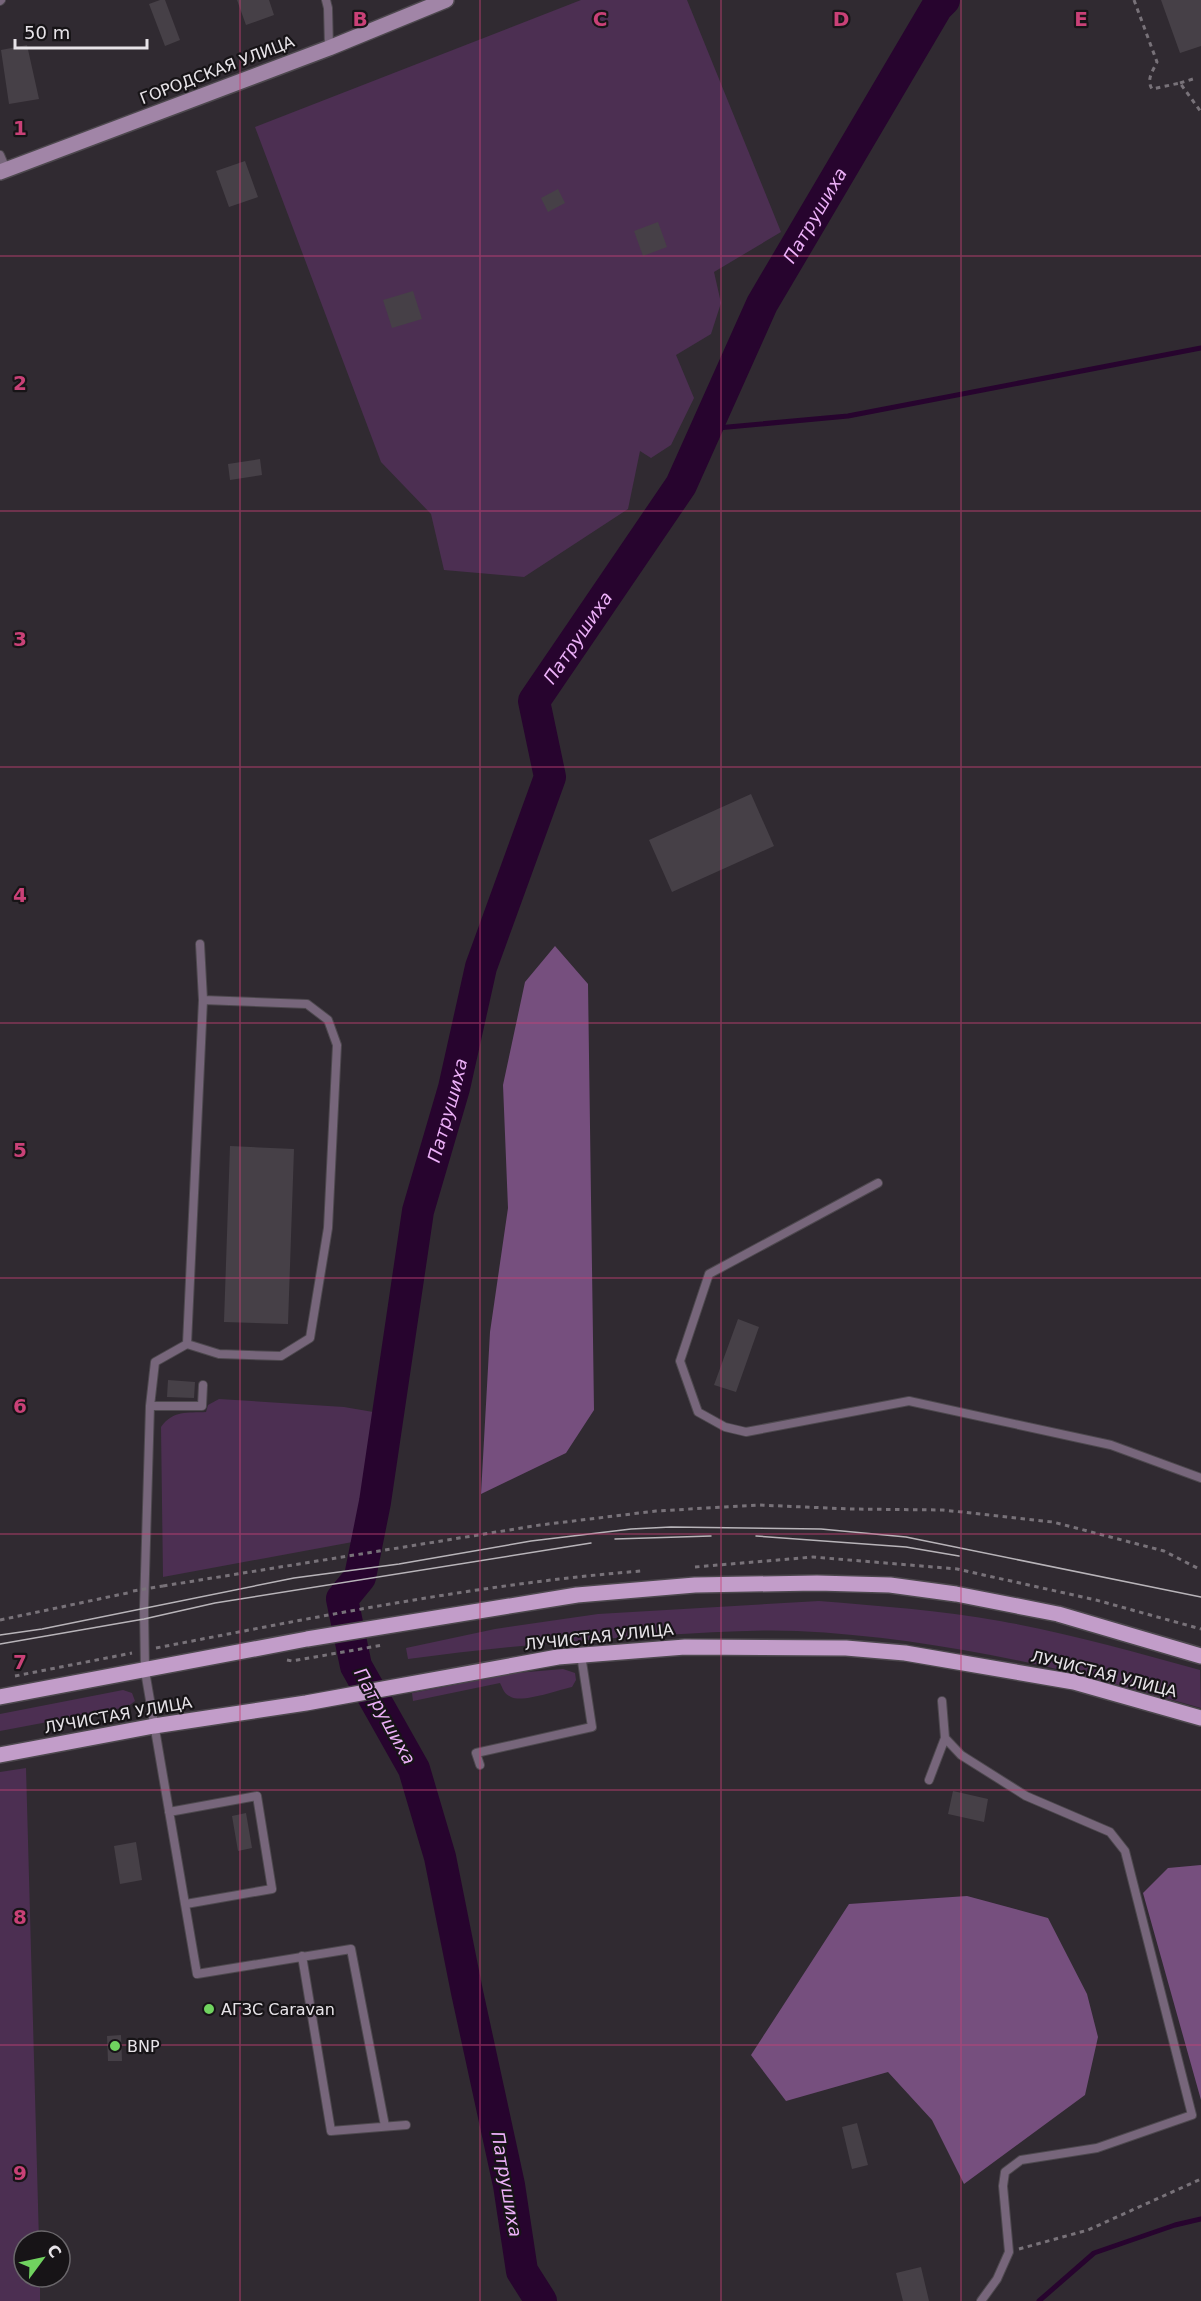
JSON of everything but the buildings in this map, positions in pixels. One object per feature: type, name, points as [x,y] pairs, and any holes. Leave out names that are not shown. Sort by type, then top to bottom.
[{"type":"main road","points":[[0,1697],[306,1639],[577,1594],[695,1585],[805,1583],[890,1585],[956,1594],[1058,1614],[1201,1656]]},
{"type":"main road","name":"ЛУЧИСТАЯ УЛИЦА","points":[[0,1755],[154,1726],[306,1703],[436,1677],[581,1655],[727,1645],[846,1648],[905,1653],[1074,1682],[1201,1718]]},
{"type":"street","name":"ГОРОДСКАЯ УЛИЦА","points":[[3,171],[329,48],[446,0]]},
{"type":"lane","points":[[326,0],[329,48]]},
{"type":"lane","points":[[0,155],[3,171]]},
{"type":"lane","points":[[187,1344],[203,1000],[200,944]]},
{"type":"lane","points":[[203,1000],[307,1004],[328,1020],[337,1045],[328,1228],[310,1338],[281,1356],[219,1354],[187,1344],[155,1362],[150,1406],[144,1608],[145,1671],[197,1974],[351,1949],[385,2126]]},
{"type":"lane","points":[[878,1183],[709,1274],[680,1361],[698,1412],[725,1428],[746,1432],[909,1401],[1112,1445],[1201,1478]]},
{"type":"lane","points":[[150,1406],[202,1406],[202,1385]]},
{"type":"lane","points":[[480,1765],[476,1754],[592,1727],[581,1655]]},
{"type":"lane","points":[[929,1780],[945,1738],[942,1701]]},
{"type":"lane","points":[[945,1738],[961,1755],[1026,1800],[1110,1832],[1125,1851],[1192,2115],[1097,2148],[1021,2160],[1005,2172],[1003,2186],[1009,2252],[997,2279],[981,2301]]},
{"type":"lane","points":[[169,1812],[257,1796],[272,1889],[186,1904]]},
{"type":"lane","points":[[302,1956],[331,2131],[406,2125]]},
{"type":"path","points":[[1134,0],[1157,62],[1150,77],[1149,84],[1152,89],[1196,78]]},
{"type":"path","points":[[1180,83],[1201,112]]},
{"type":"path","points":[[0,1620],[163,1586],[400,1546],[540,1525],[656,1511],[759,1505],[943,1510],[1053,1522],[1164,1551],[1201,1570]]},
{"type":"path","points":[[303,1619],[390,1604]]},
{"type":"path","points":[[310,1658],[387,1644]]},
{"type":"path","points":[[1009,2252],[1088,2230],[1201,2179]]},
{"type":"shaded area","points":[[581,0],[687,0],[781,232],[714,272],[721,303],[711,334],[676,355],[694,398],[671,445],[651,458],[640,451],[628,509],[524,577],[444,570],[431,514],[381,462],[255,127]]},
{"type":"shaded area","points":[[555,946],[588,984],[594,1410],[566,1453],[481,1494],[490,1332],[508,1208],[503,1085],[525,982]]},
{"type":"shaded area","points":[[219,1399],[344,1407],[379,1413],[358,1541],[163,1577],[161,1427],[176,1415],[206,1412],[208,1405]]},
{"type":"shaded area","points":[[819,1601],[932,1611],[1000,1621],[1076,1637],[1200,1670],[1201,1708],[1079,1674],[996,1656],[930,1644],[830,1633],[763,1630],[661,1635],[597,1639],[408,1659],[406,1648],[495,1629],[598,1614]]},
{"type":"shaded area","points":[[563,1669],[575,1673],[576,1680],[572,1687],[541,1695],[524,1698],[511,1697],[505,1693],[500,1683],[413,1701],[412,1693],[516,1673]]},
{"type":"shaded area","points":[[123,1690],[132,1693],[135,1701],[127,1707],[0,1731],[0,1714]]},
{"type":"shaded area","points":[[26,1768],[39,2229],[12,2229],[12,2289],[40,2289],[40,2301],[0,2301],[0,1772]]},
{"type":"shaded area","points":[[1201,1865],[1201,2100],[1143,1893],[1168,1868]]},
{"type":"shaded area","points":[[967,1896],[1048,1918],[1087,1994],[1098,2037],[1085,2095],[964,2184],[932,2120],[888,2072],[786,2101],[751,2055],[849,1904]]},
{"type":"waterway","name":"Патрушиха","points":[[541,2301],[522,2271],[509,2185],[440,1857],[414,1769],[356,1666],[342,1599],[360,1577],[375,1502],[418,1211],[454,1088],[481,967],[550,777],[534,701],[681,485],[762,304],[937,7],[944,0]]},
{"type":"waterway","points":[[706,429],[848,416],[1201,348]]},
{"type":"waterway","points":[[1039,2301],[1094,2253],[1175,2225],[1201,2219]]},
{"type":"tram line","points":[[0,1635],[42,1629],[294,1578],[399,1564],[531,1541],[631,1529],[671,1527],[821,1529],[906,1537],[1201,1597]]},
{"type":"tram line","points":[[615,1539],[711,1536]]},
{"type":"tram line","points":[[756,1536],[906,1547],[959,1556]]},
{"type":"tram line","points":[[0,1644],[144,1619],[215,1603],[591,1543]]},
{"type":"place","name":"АГЗС Caravan","points":[[209,2009]]},
{"type":"place","name":"BNP","points":[[115,2046]]}]
